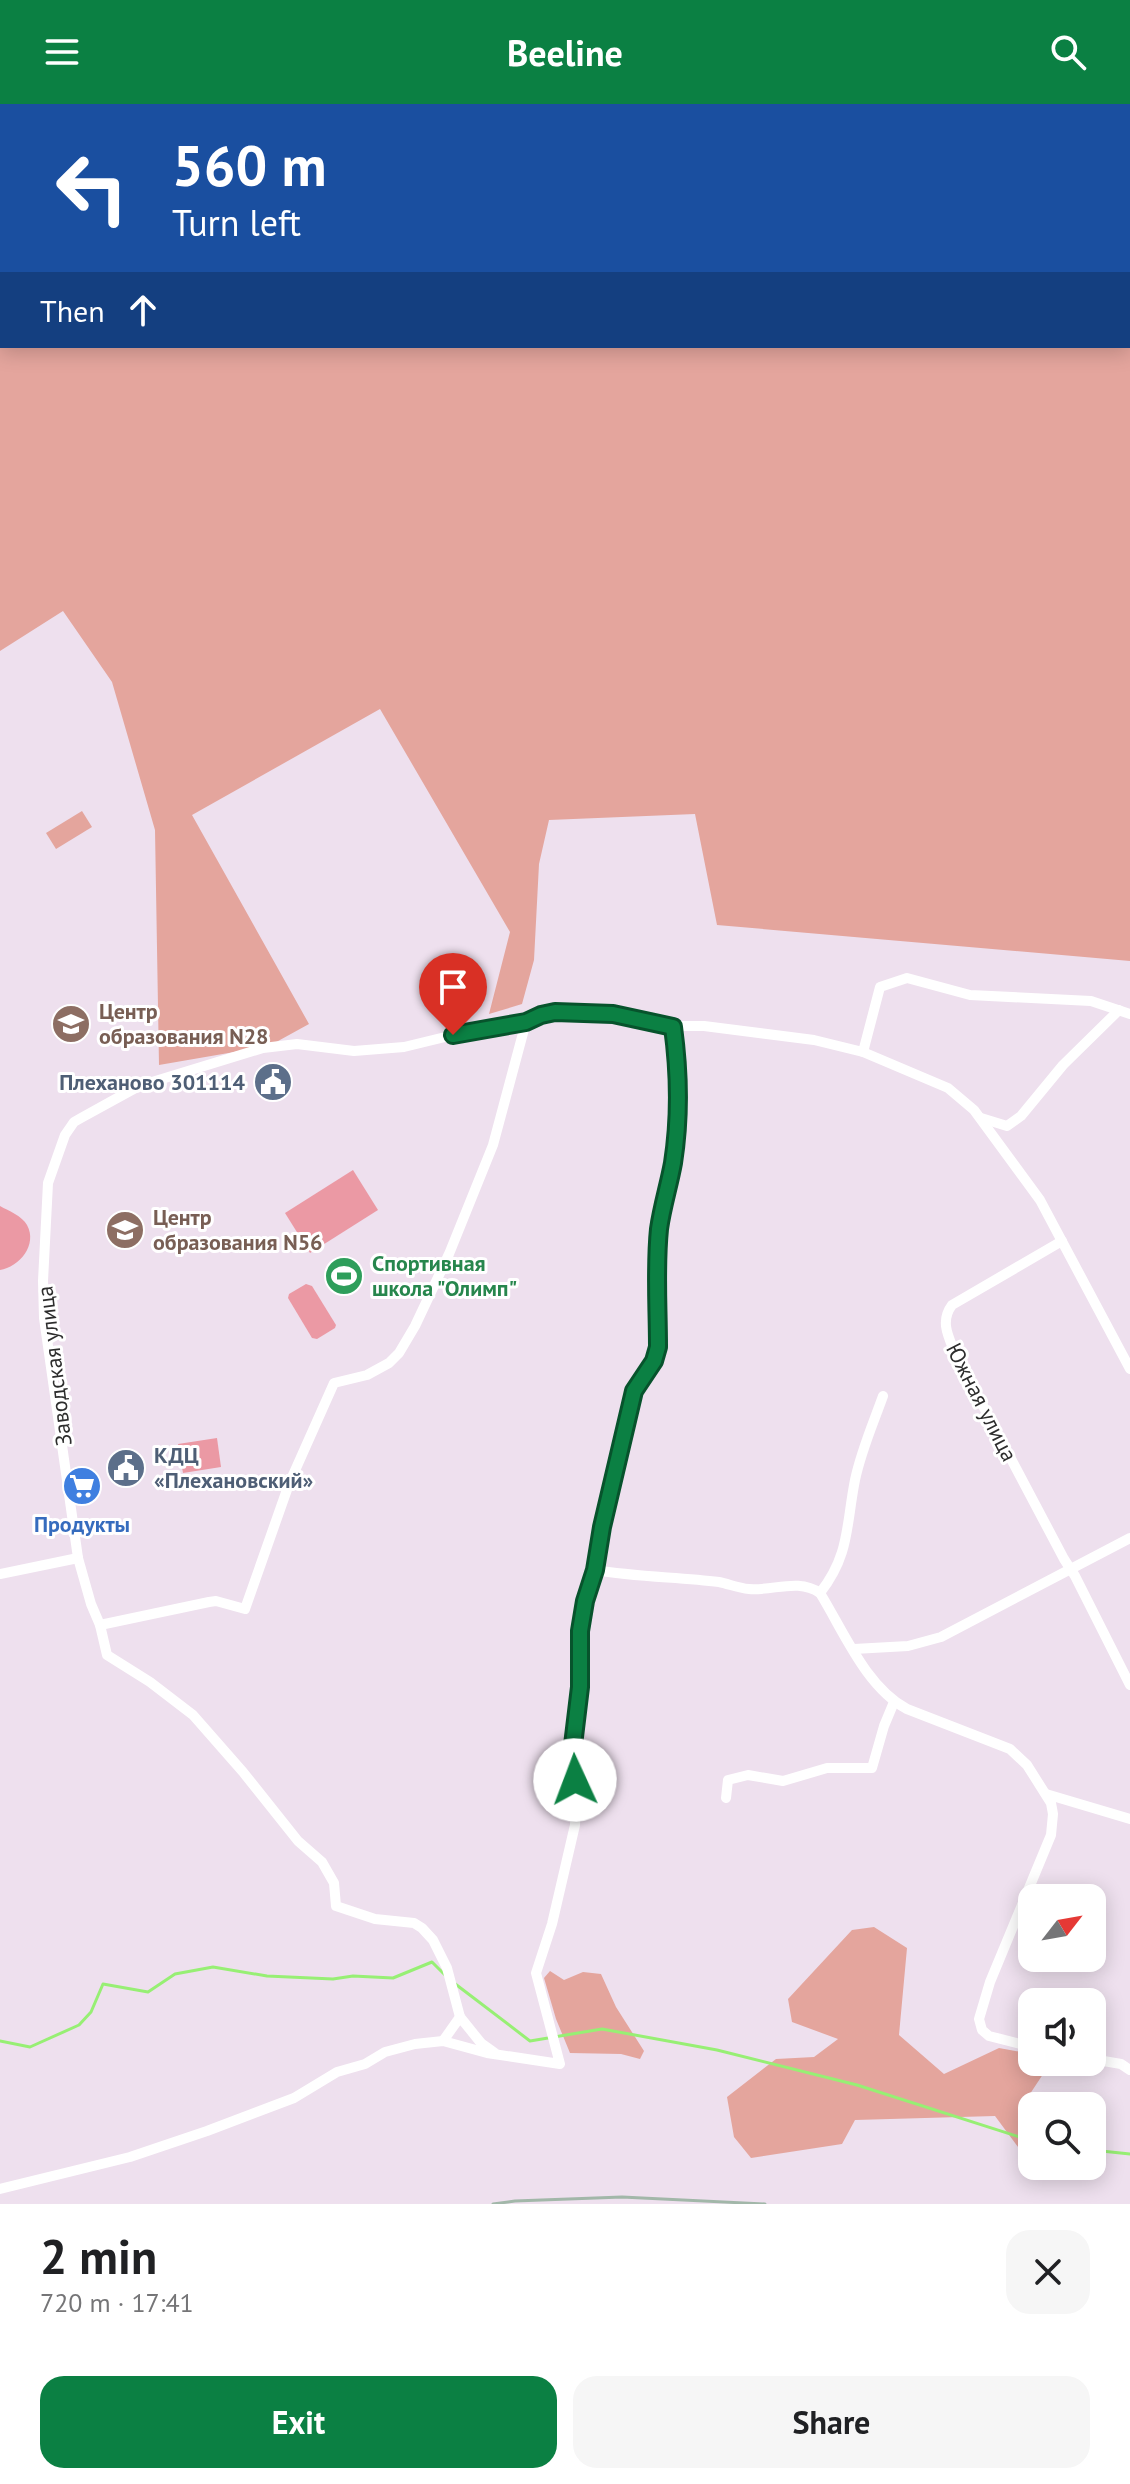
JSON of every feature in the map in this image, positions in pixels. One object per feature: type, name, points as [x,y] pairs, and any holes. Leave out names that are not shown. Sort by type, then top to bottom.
[{"type":"street","points":[[863,1052],[880,987],[907,978],[970,995],[1091,1001],[1130,1014]]},
{"type":"street","points":[[977,1113],[1007,1126],[1021,1116],[1063,1065],[1119,1010]]},
{"type":"street","name":"Заводская улица","points":[[460,2017],[447,1968],[433,1940],[422,1928],[414,1923],[375,1919],[336,1906],[334,1883],[322,1862],[298,1841],[193,1715],[150,1682],[107,1655],[78,1558],[43,1300],[48,1183],[59,1147],[71,1126],[139,1086],[269,1046],[297,1044],[354,1051],[404,1047],[474,1030],[526,1022],[555,1012],[597,1012],[673,1027],[704,1026],[814,1040],[863,1052],[948,1088],[977,1113]]},
{"type":"street","points":[[100,1625],[213,1601],[245,1609],[289,1484],[334,1383],[374,1372],[393,1360],[429,1299],[493,1145],[526,1022]]},
{"type":"street","points":[[0,2189],[130,2157],[294,2098],[337,2072],[365,2064],[385,2052],[415,2044],[443,2041],[560,2064],[536,1973],[552,1924],[575,1825],[573,1745],[580,1687],[580,1631],[585,1601],[595,1570],[634,1391],[654,1361],[658,1347],[658,1241],[673,1162],[677,1110],[673,1027]]},
{"type":"street","points":[[977,1113],[1040,1200],[1130,1369]]},
{"type":"street","name":"Южная улица","points":[[1062,1241],[955,1302],[949,1307],[945,1320],[955,1353],[1130,1685]]},
{"type":"street","points":[[820,1593],[831,1580],[844,1549],[856,1475],[883,1396]]},
{"type":"street","points":[[854,1649],[908,1646],[941,1637],[1130,1538]]},
{"type":"street","points":[[0,1574],[78,1558]]},
{"type":"street","points":[[595,1570],[719,1582],[746,1589],[803,1585],[820,1593],[873,1680],[894,1702],[1002,1745],[1027,1765],[1046,1794],[1053,1814],[1051,1835],[990,1982],[979,2023],[989,2036],[1018,2043]]},
{"type":"street","points":[[726,1798],[728,1780],[738,1776],[760,1775],[783,1781],[827,1768],[872,1768],[894,1702]]},
{"type":"street","points":[[1046,1794],[1130,1819]]},
{"type":"street","points":[[443,2041],[460,2017],[481,2043],[497,2054]]},
{"type":"street","points":[[1106,2061],[1121,2064],[1130,2070]]},
{"type":"shaded area","points":[[0,348],[1130,348],[1130,961],[717,925],[695,814],[549,820],[539,864],[534,960],[522,1004],[489,1014],[510,932],[380,709],[192,815],[309,1024],[269,1046],[159,1065],[155,830],[112,682],[63,611],[0,651]]},
{"type":"shaded area","points":[[82,811],[92,827],[56,849],[46,833]]},
{"type":"shaded area","points":[[353,1170],[378,1210],[310,1253],[285,1213]]},
{"type":"shaded area","points":[[0,1206],[25,1222],[30,1240],[20,1260],[0,1270]]},
{"type":"shaded area","points":[[306,1284],[312,1286],[336,1325],[317,1339],[312,1338],[288,1298],[289,1294]]},
{"type":"shaded area","points":[[217,1438],[221,1467],[183,1473],[178,1444]]},
{"type":"shaded area","points":[[874,1927],[907,1948],[899,2035],[944,2074],[999,2048],[1018,2051],[1018,2076],[1042,2076],[1031,2092],[1018,2092],[1018,2147],[995,2116],[855,2120],[842,2144],[751,2158],[734,2137],[727,2097],[776,2059],[814,2057],[838,2039],[792,2022],[788,1999],[852,1930]]},
{"type":"shaded area","points":[[550,1971],[564,1980],[583,1972],[601,1974],[616,2007],[644,2051],[640,2059],[621,2054],[570,2053],[544,1978]]},
{"type":"waterway","points":[[0,2041],[30,2047],[79,2025],[91,2012],[103,1984],[148,1992],[175,1974],[213,1967],[267,1976],[393,1978],[432,1962],[446,1976]]},
{"type":"waterway","points":[[454,1983],[530,2041],[602,2029],[717,2050],[857,2085],[1018,2137]]},
{"type":"waterway","points":[[1106,2151],[1130,2154]]},
{"type":"railway","points":[[493,2204],[622,2197],[765,2204]]},
{"type":"place","name":"Центр образования N28","points":[[71,1024]]},
{"type":"place","name":"Плеханово 301114","points":[[273,1082]]},
{"type":"place","name":"Центр образования N56","points":[[125,1230]]},
{"type":"place","name":"Спортивная школа \"Олимп\"","points":[[344,1276]]},
{"type":"place","name":"КДЦ «Плехановский»","points":[[126,1468]]},
{"type":"place","name":"Продукты","points":[[82,1486]]},
{"type":"route","points":[[453,1035],[526,1022],[555,1012],[624,1015],[673,1027],[677,1110],[673,1162],[657,1256],[658,1347],[654,1361],[634,1391],[625,1422],[595,1570],[585,1601],[580,1631],[580,1687],[573,1745],[575,1780]]}]
